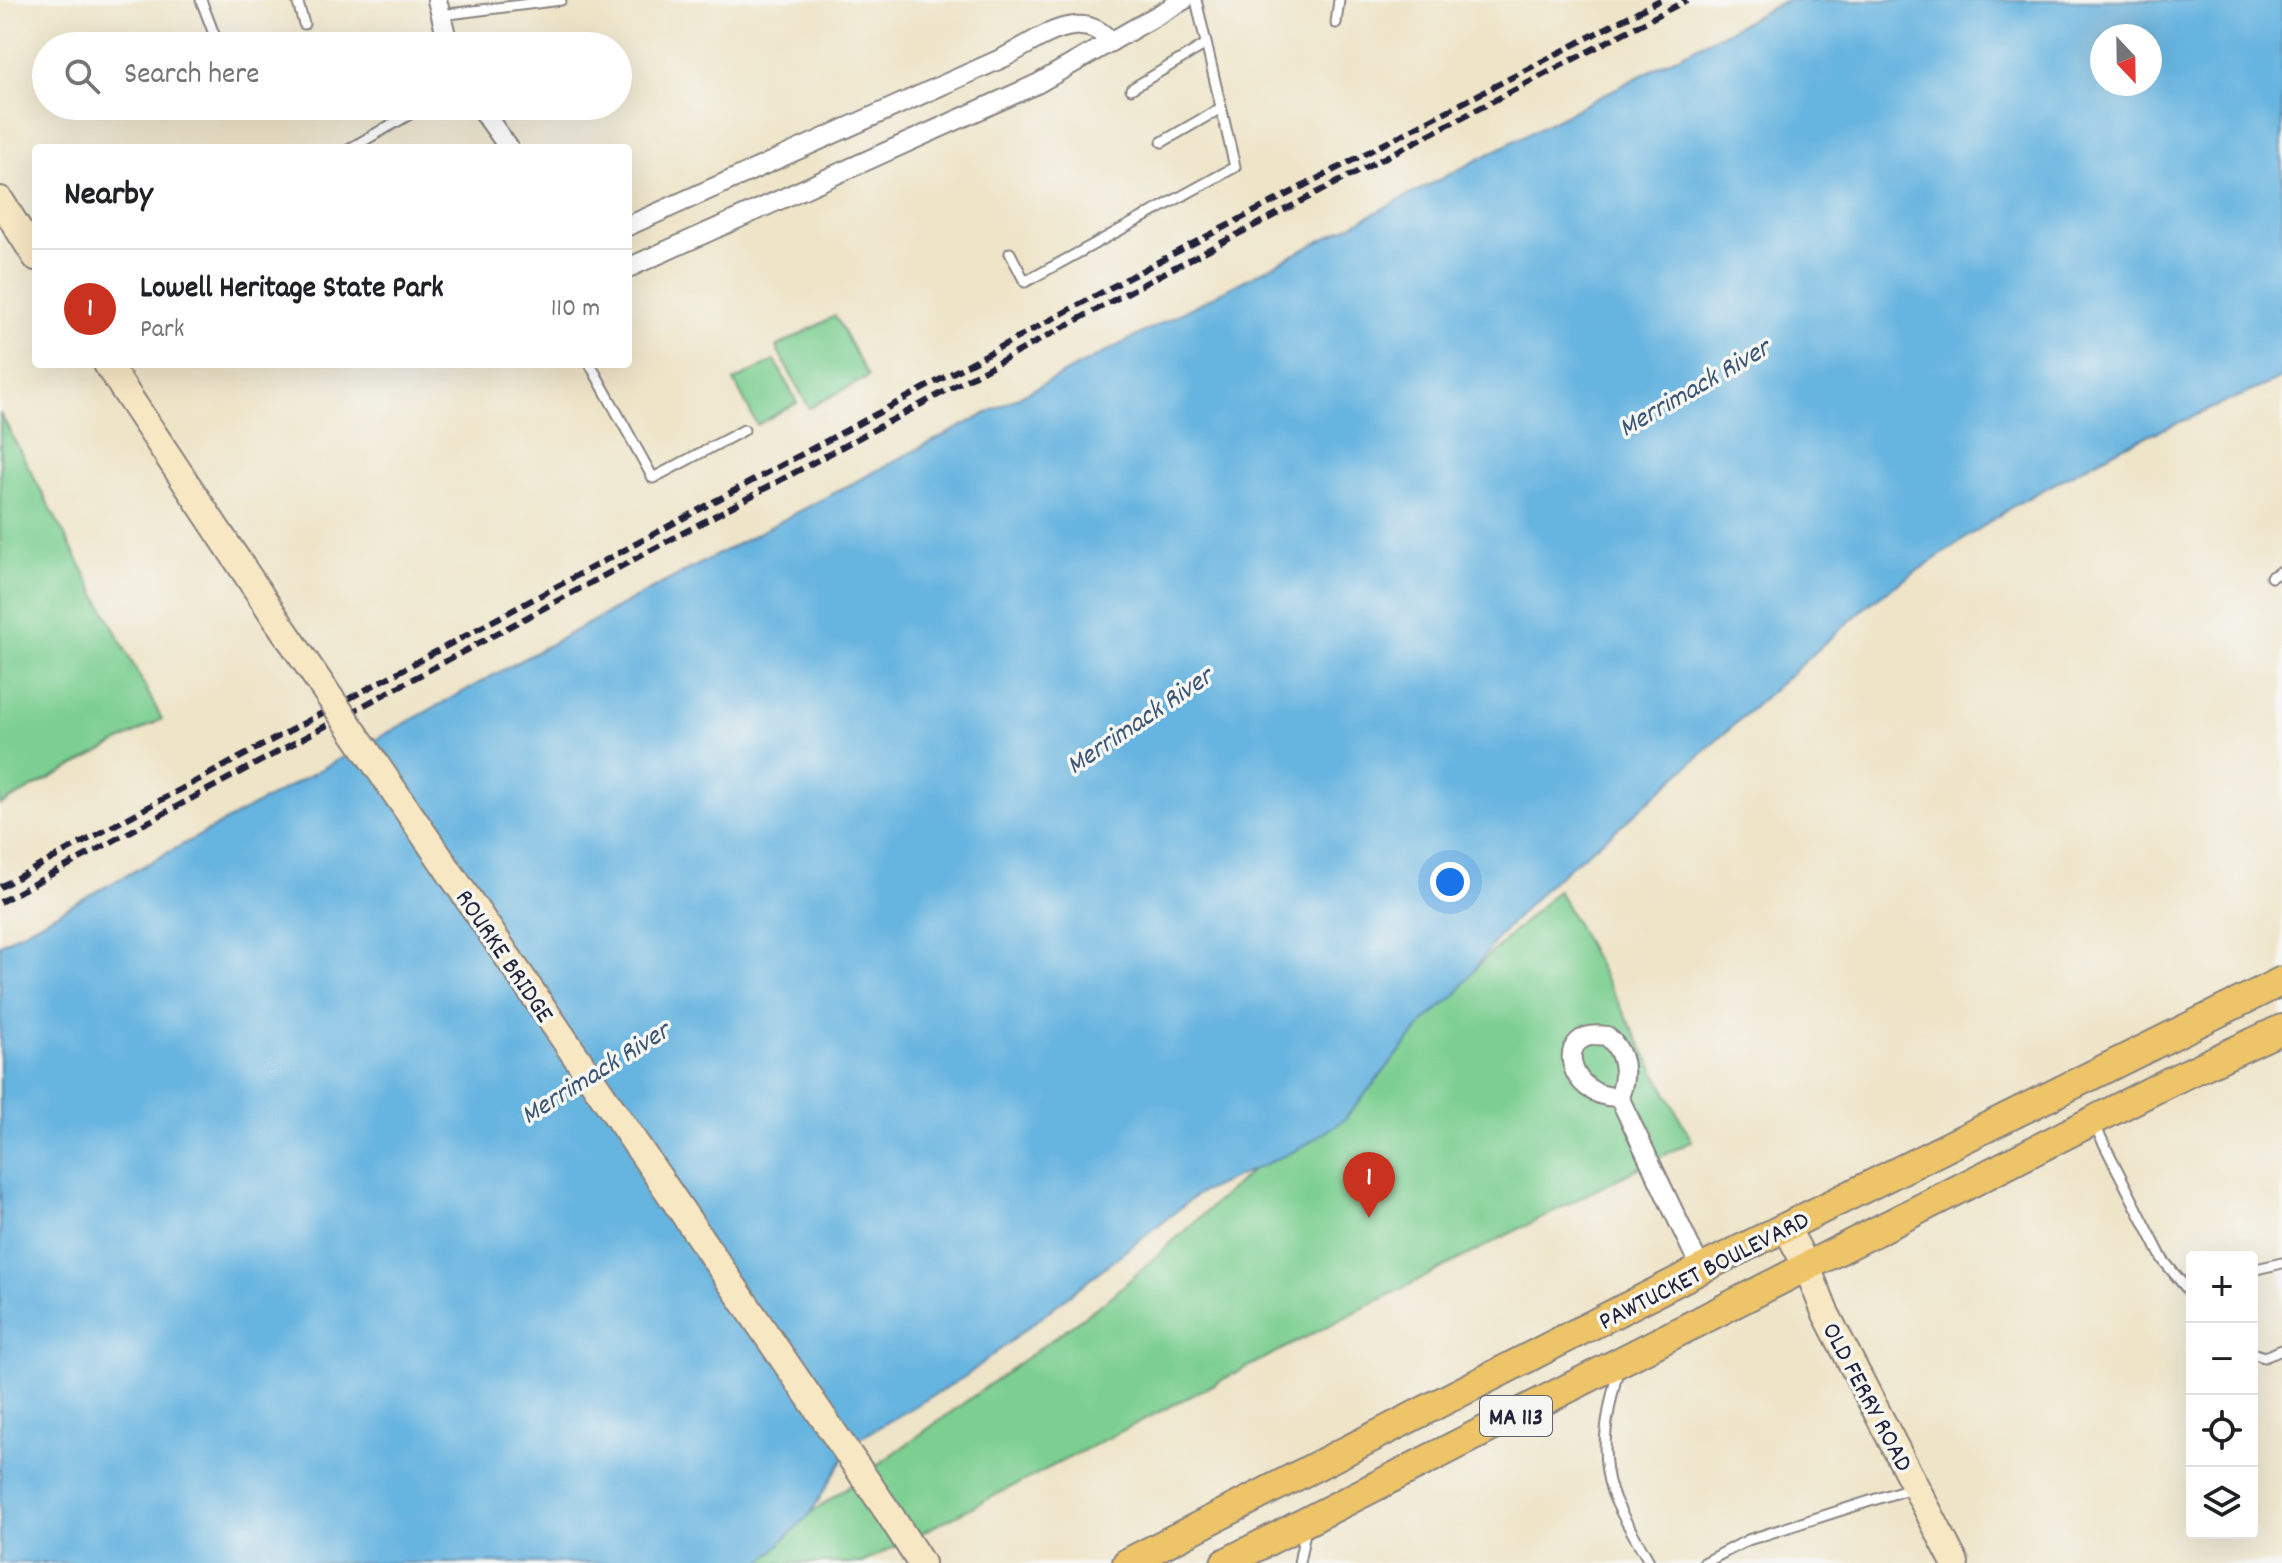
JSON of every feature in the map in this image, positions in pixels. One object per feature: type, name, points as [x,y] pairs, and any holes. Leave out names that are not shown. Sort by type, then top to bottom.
[{"type":"main road","points":[[0,200],[32,251]]},
{"type":"main road","name":"ROURKE BRIDGE","points":[[110,368],[279,623],[890,1515],[913,1557]]},
{"type":"main road","name":"PAWTUCKET BOULEVARD","points":[[1127,1563],[1701,1269],[2282,981]]},
{"type":"main road","name":"PAWTUCKET BOULEVARD","points":[[1225,1563],[2169,1082],[2282,1029]]},
{"type":"main road","name":"OLD FERRY ROAD","points":[[1786,1227],[1807,1267],[1825,1312],[1955,1563]]},
{"type":"street","points":[[632,266],[1037,84],[1184,0]]},
{"type":"street","points":[[439,7],[445,32]]},
{"type":"street","points":[[632,224],[1005,57],[1055,29],[1088,25],[1100,30],[1111,42]]},
{"type":"street","points":[[489,120],[506,144]]},
{"type":"street","points":[[1619,1097],[1701,1269]]},
{"type":"lane","points":[[201,0],[213,32]]},
{"type":"lane","points":[[297,0],[304,24]]},
{"type":"lane","points":[[439,7],[561,0]]},
{"type":"lane","points":[[1010,253],[1025,282],[1235,167],[1196,0]]},
{"type":"lane","points":[[1336,23],[1339,0]]},
{"type":"lane","points":[[1131,89],[1206,44]]},
{"type":"lane","points":[[1162,142],[1221,108]]},
{"type":"lane","points":[[358,144],[400,120]]},
{"type":"lane","points":[[592,368],[653,478],[744,430]]},
{"type":"lane","points":[[2271,577],[2282,571]]},
{"type":"lane","points":[[2093,1121],[2163,1260],[2186,1288]]},
{"type":"lane","points":[[2258,1269],[2282,1263]]},
{"type":"lane","points":[[2258,1355],[2264,1357],[2282,1350]]},
{"type":"lane","points":[[1619,1364],[1607,1416],[1604,1457],[1612,1493],[1650,1563]]},
{"type":"lane","points":[[1704,1563],[1748,1540],[1916,1486]]},
{"type":"lane","points":[[1299,1563],[1307,1522]]},
{"type":"green space","points":[[835,316],[868,377],[809,408],[776,347]]},
{"type":"green space","points":[[775,360],[797,403],[757,425],[734,381]]},
{"type":"green space","points":[[0,413],[162,719],[0,805]]},
{"type":"green space","points":[[1558,890],[1692,1141],[862,1563],[742,1563],[1112,1296],[1444,998]]},
{"type":"water","name":"Merrimack River","points":[[1787,0],[2282,0],[2282,378],[2122,447],[2013,506],[1870,603],[1622,825],[1551,882],[1499,936],[1456,995],[1427,1019],[1344,1120],[1299,1149],[1198,1194],[966,1376],[854,1442],[810,1514],[761,1563],[0,1563],[0,944],[637,597]]},
{"type":"railway","points":[[0,887],[1169,256],[1660,0]]},
{"type":"railway","points":[[0,902],[1175,267],[1687,0]]},
{"type":"place","name":"Lowell Heritage State Park","points":[[1369,1218]]}]
